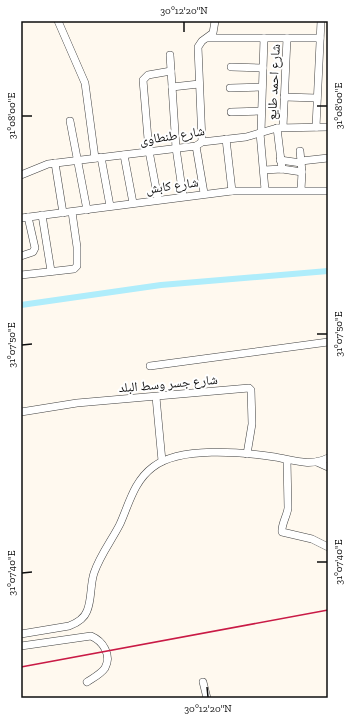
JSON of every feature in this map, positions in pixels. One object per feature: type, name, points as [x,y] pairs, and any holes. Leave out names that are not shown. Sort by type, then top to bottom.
[{"type":"street","points":[[58,21],[85,83],[98,158],[110,206]]},
{"type":"street","points":[[204,193],[199,144],[198,47],[202,41],[208,38],[215,31],[215,21]]},
{"type":"street","points":[[316,127],[321,21]]},
{"type":"street","points":[[208,38],[320,38]]},
{"type":"street","points":[[264,38],[260,132],[265,190]]},
{"type":"street","name":"شارع احمد طايع","points":[[282,169],[280,160],[280,127],[284,97],[287,38]]},
{"type":"street","points":[[170,56],[176,148],[183,196]]},
{"type":"street","points":[[231,68],[263,68]]},
{"type":"street","points":[[158,199],[150,152],[143,80],[148,75],[171,71]]},
{"type":"street","points":[[172,87],[199,84]]},
{"type":"street","points":[[230,88],[262,88]]},
{"type":"street","points":[[284,97],[317,98]]},
{"type":"street","points":[[231,112],[262,111]]},
{"type":"street","points":[[70,120],[87,210]]},
{"type":"street","name":"شارع طنطاوى","points":[[21,175],[55,163],[176,148],[280,127],[328,127]]},
{"type":"street","points":[[226,139],[232,191]]},
{"type":"street","points":[[300,151],[302,172],[301,190]]},
{"type":"street","points":[[124,155],[133,203]]},
{"type":"street","points":[[280,160],[301,162],[328,160]]},
{"type":"street","points":[[55,163],[63,213]]},
{"type":"street","points":[[264,170],[282,169],[302,172]]},
{"type":"street","name":"شارع كابش","points":[[24,218],[204,193],[265,190],[328,191]]},
{"type":"street","points":[[21,275],[74,268],[77,266],[77,246],[72,212]]},
{"type":"street","points":[[42,215],[51,271]]},
{"type":"street","points":[[21,256],[33,252],[35,248],[24,218]]},
{"type":"street","points":[[150,366],[328,342]]},
{"type":"street","name":"شارع جسر وسط البلد","points":[[21,412],[77,403],[251,389],[252,424],[247,454]]},
{"type":"street","points":[[156,397],[162,461]]},
{"type":"street","points":[[21,634],[69,626],[80,621],[88,611],[92,581],[97,564],[120,524],[139,481],[153,466],[172,457],[205,454],[247,454],[303,463],[317,462],[328,458]]},
{"type":"street","points":[[287,460],[288,508],[282,532],[312,539],[328,547]]},
{"type":"street","points":[[317,462],[328,467]]},
{"type":"street","points":[[21,646],[91,636],[98,638],[106,651],[107,656],[105,667],[87,682]]},
{"type":"street","points":[[203,682],[208,698]]},
{"type":"waterway","points":[[21,305],[161,285],[328,271]]},
{"type":"railway","points":[[21,667],[328,610]]}]
